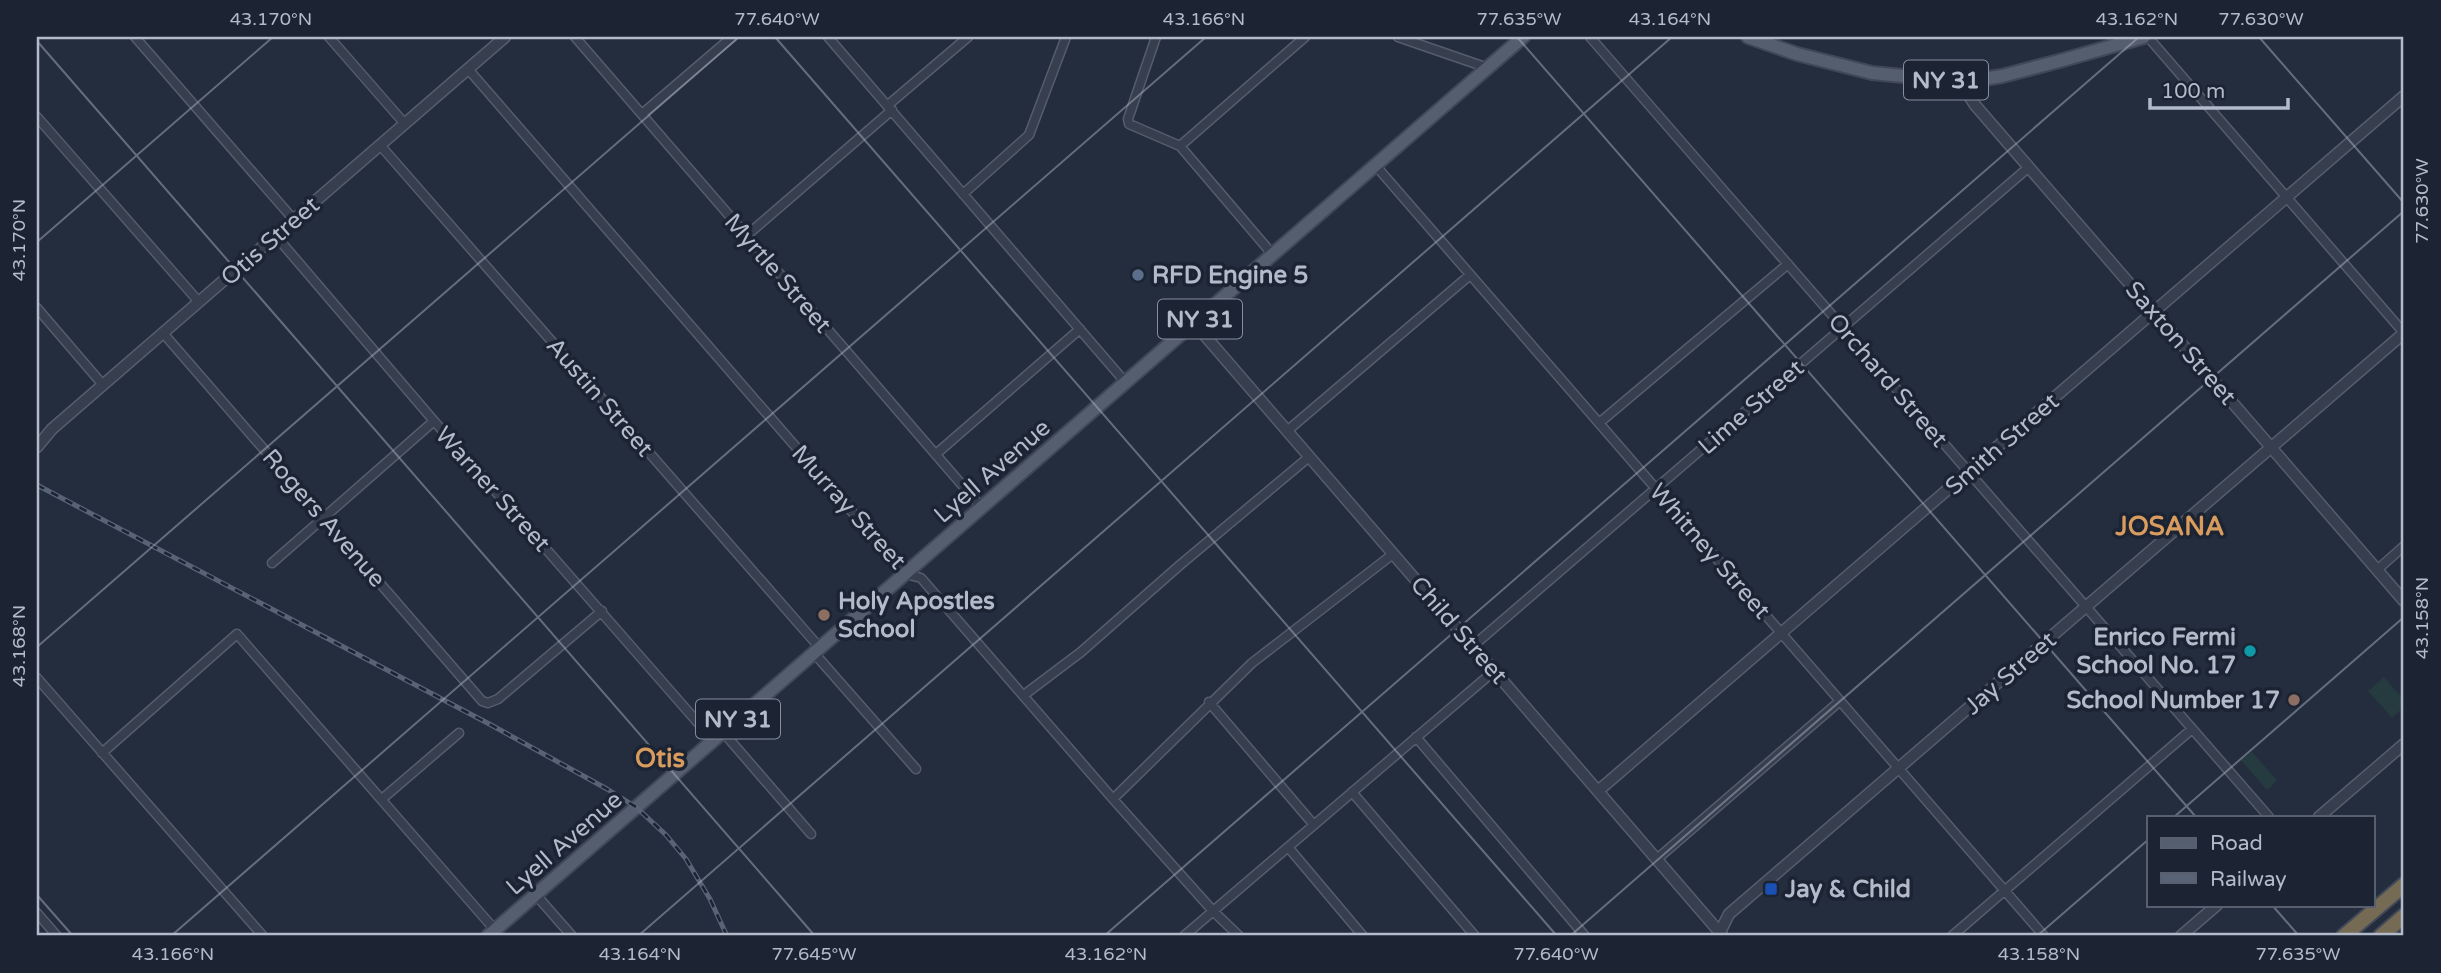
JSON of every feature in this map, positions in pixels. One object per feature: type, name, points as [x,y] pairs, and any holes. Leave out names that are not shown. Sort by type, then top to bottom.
[{"type":"highway","points":[[2344,936],[2404,885]]},
{"type":"highway","points":[[2381,936],[2404,917]]},
{"type":"highway","points":[[2388,936],[2404,917]]},
{"type":"main road","name":"Lyell Avenue","points":[[491,933],[1523,37]]},
{"type":"main road","name":"NY 31","points":[[1748,37],[1797,54],[1872,74],[1965,82],[2001,76],[2146,37]]},
{"type":"street","points":[[135,37],[294,220]]},
{"type":"street","points":[[329,37],[405,124]]},
{"type":"street","name":"Otis Street","points":[[37,447],[52,429],[103,384],[505,37]]},
{"type":"street","name":"Myrtle Street","points":[[575,37],[982,508]]},
{"type":"street","points":[[642,114],[732,37]]},
{"type":"street","points":[[828,37],[1126,383]]},
{"type":"street","points":[[746,236],[968,37]]},
{"type":"street","points":[[963,194],[1030,135],[1066,37]]},
{"type":"street","points":[[1156,37],[1128,119],[1133,128],[1173,141],[1180,146],[1273,255]]},
{"type":"street","points":[[1180,146],[1305,37]]},
{"type":"street","points":[[1398,37],[1488,68]]},
{"type":"street","name":"Orchard Street","points":[[1590,37],[2268,816]]},
{"type":"street","points":[[2146,37],[2404,333]]},
{"type":"street","name":"Murray Street","points":[[468,69],[906,574],[921,578],[1113,799],[1213,911],[1239,936]]},
{"type":"street","name":"Saxton Street","points":[[1965,82],[1975,105],[2404,601]]},
{"type":"street","name":"Smith Street","points":[[1598,791],[2404,96]]},
{"type":"street","points":[[37,117],[199,302]]},
{"type":"street","name":"Austin Street","points":[[380,145],[916,769]]},
{"type":"street","name":"Whitney Street","points":[[1376,166],[2044,936]]},
{"type":"street","name":"Lime Street","points":[[1473,646],[2029,167]]},
{"type":"street","name":"Warner Street","points":[[275,235],[602,611],[811,834]]},
{"type":"street","points":[[1599,423],[1788,264]]},
{"type":"street","points":[[1287,431],[1470,275]]},
{"type":"street","points":[[37,308],[103,384]]},
{"type":"street","name":"Child Street","points":[[1194,323],[1720,935]]},
{"type":"street","points":[[936,454],[1080,329]]},
{"type":"street","name":"Rogers Avenue","points":[[163,333],[485,703],[498,699],[602,611]]},
{"type":"street","name":"Jay Street","points":[[1720,935],[1729,914],[2404,333]]},
{"type":"street","points":[[272,562],[434,421]]},
{"type":"street","points":[[1024,695],[1081,652],[1310,457]]},
{"type":"street","points":[[2377,570],[2404,547]]},
{"type":"street","points":[[1113,799],[1209,702],[1252,663],[1393,554]]},
{"type":"street","points":[[102,752],[237,634],[382,799],[491,933]]},
{"type":"street","points":[[1184,936],[1494,671]]},
{"type":"street","points":[[37,678],[262,936]]},
{"type":"street","points":[[1657,859],[1840,701]]},
{"type":"street","points":[[1209,702],[1314,825]]},
{"type":"street","points":[[1952,936],[2192,729]]},
{"type":"street","points":[[382,799],[459,733]]},
{"type":"street","points":[[1416,737],[1585,936]]},
{"type":"street","points":[[2320,816],[2404,744]]},
{"type":"street","points":[[1352,792],[1475,936]]},
{"type":"street","points":[[1288,847],[1363,936]]},
{"type":"street","points":[[536,895],[572,936]]},
{"type":"street","points":[[2181,936],[2216,906]]},
{"type":"street","points":[[37,913],[57,936]]},
{"type":"green space","points":[[2384,677],[2404,700],[2404,707],[2392,718],[2368,691]]},
{"type":"green space","points":[[2252,752],[2277,780],[2270,788],[2266,789],[2241,760]]},
{"type":"railway","points":[[37,485],[493,726],[636,807],[666,835],[686,859],[710,899],[727,936]]},
{"type":"place","name":"RFD Engine 5","points":[[1138,275]]},
{"type":"place","name":"Holy Apostles School","points":[[824,615]]},
{"type":"place","name":"Enrico Fermi School No. 17","points":[[2250,651]]},
{"type":"place","name":"School Number 17","points":[[2294,700]]},
{"type":"place","name":"Jay & Child","points":[[1771,889]]},
{"type":"district","name":"JOSANA","points":[[2170,526]]},
{"type":"district","name":"Otis","points":[[660,758]]}]
